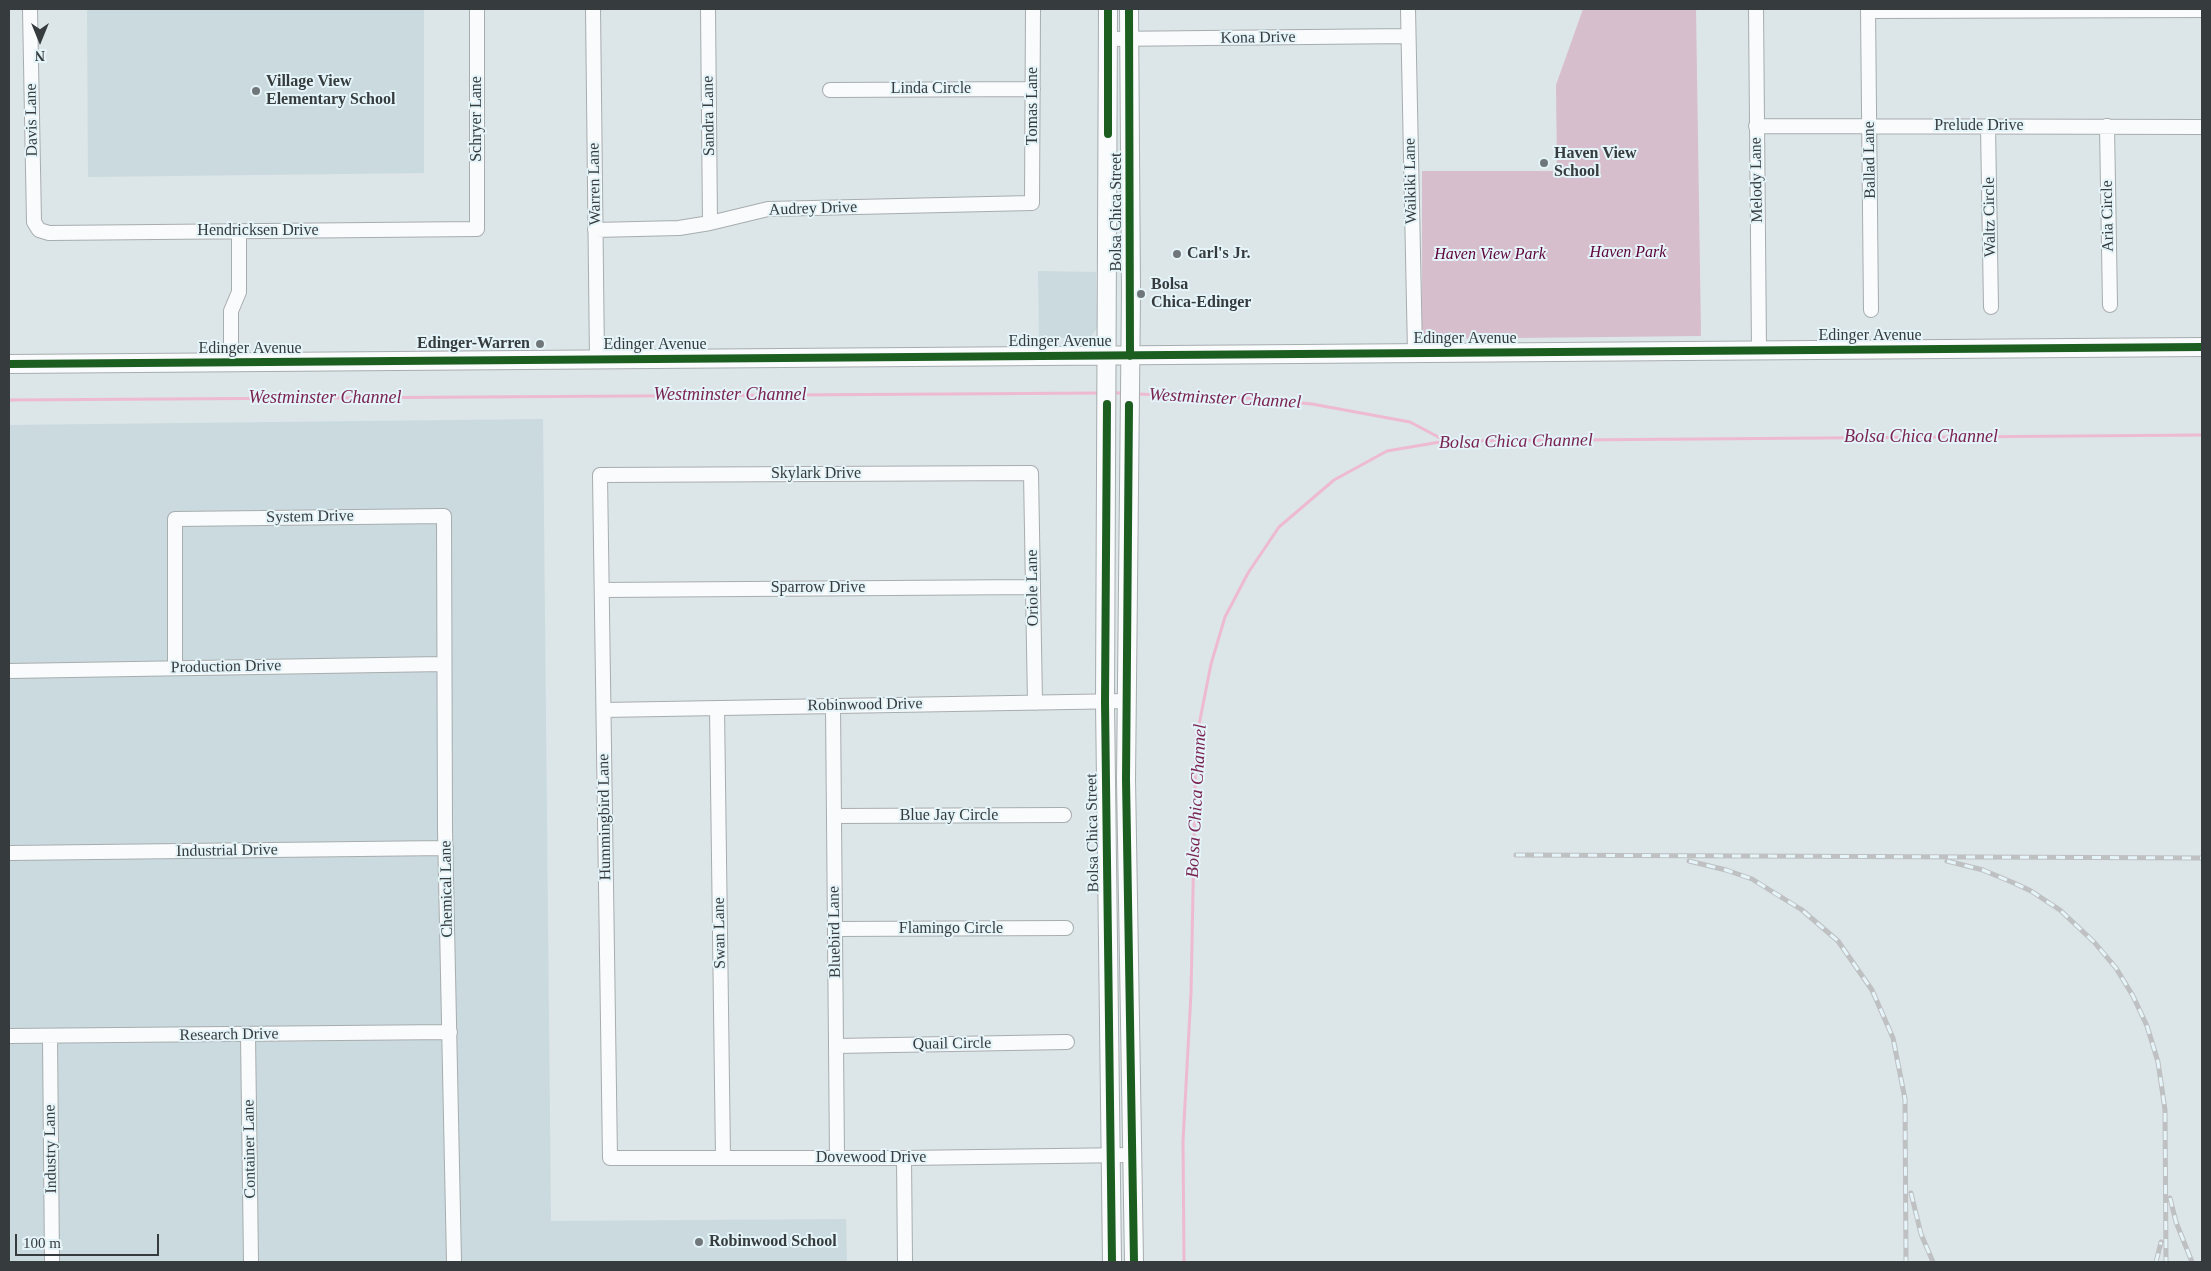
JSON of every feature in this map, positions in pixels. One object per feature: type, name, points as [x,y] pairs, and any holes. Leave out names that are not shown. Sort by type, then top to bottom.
[{"type":"main road","name":"Bolsa Chica Street","points":[[1108,9],[1105,702],[1112,1262]]},
{"type":"main road","name":"Bolsa Chica Street","points":[[1129,9],[1131,198],[1127,701],[1131,1155],[1134,1262]]},
{"type":"main road","points":[[1108,198],[1131,198]]},
{"type":"main road","name":"Edinger Avenue","points":[[9,364],[2202,347]]},
{"type":"street","name":"Davis Lane","points":[[30,9],[34,222],[39,230]]},
{"type":"street","name":"Schryer Lane","points":[[477,9],[477,230]]},
{"type":"street","name":"Warren Lane","points":[[593,9],[597,360]]},
{"type":"street","name":"Sandra Lane","points":[[708,9],[710,223]]},
{"type":"street","name":"Tomas Lane","points":[[1032,203],[1033,9]]},
{"type":"street","name":"Waikiki Lane","points":[[1408,9],[1415,353]]},
{"type":"street","name":"Melody Lane","points":[[1756,9],[1759,350]]},
{"type":"street","points":[[1868,10],[2202,10]]},
{"type":"street","name":"Ballad Lane","points":[[1868,10],[1871,310]]},
{"type":"street","name":"Kona Drive","points":[[1108,39],[1408,36]]},
{"type":"street","name":"Linda Circle","points":[[830,90],[1033,89]]},
{"type":"street","name":"Prelude Drive","points":[[1756,126],[2202,127]]},
{"type":"street","name":"Waltz Circle","points":[[1988,126],[1991,307]]},
{"type":"street","name":"Aria Circle","points":[[2107,126],[2110,305]]},
{"type":"street","name":"Audrey Drive","points":[[595,230],[679,228],[710,223],[768,209],[1032,203]]},
{"type":"street","name":"Hendricksen Drive","points":[[39,230],[49,233],[477,230]]},
{"type":"street","points":[[231,363],[231,311],[239,292],[240,231]]},
{"type":"street","name":"Skylark Drive","points":[[600,475],[1031,474]]},
{"type":"street","name":"Oriole Lane","points":[[1031,474],[1035,703]]},
{"type":"street","name":"Hummingbird Lane","points":[[600,475],[610,1158]]},
{"type":"street","name":"System Drive","points":[[175,668],[175,519],[444,516]]},
{"type":"street","name":"Chemical Lane","points":[[444,516],[446,848],[454,1262]]},
{"type":"street","name":"Sparrow Drive","points":[[602,590],[1033,587]]},
{"type":"street","name":"Production Drive","points":[[9,671],[444,664]]},
{"type":"street","name":"Robinwood Drive","points":[[604,710],[1127,701]]},
{"type":"street","name":"Bluebird Lane","points":[[833,706],[837,1158]]},
{"type":"street","name":"Swan Lane","points":[[717,708],[723,1158]]},
{"type":"street","name":"Blue Jay Circle","points":[[834,816],[1064,815]]},
{"type":"street","name":"Industrial Drive","points":[[9,853],[446,848]]},
{"type":"street","name":"Flamingo Circle","points":[[835,929],[1066,928]]},
{"type":"street","name":"Research Drive","points":[[9,1036],[450,1032]]},
{"type":"street","name":"Container Lane","points":[[248,1035],[251,1262]]},
{"type":"street","name":"Industry Lane","points":[[50,1036],[52,1262]]},
{"type":"street","name":"Quail Circle","points":[[836,1046],[1067,1042]]},
{"type":"street","name":"Dovewood Drive","points":[[610,1158],[904,1158],[1131,1155]]},
{"type":"street","points":[[904,1158],[905,1262]]},
{"type":"shaded area","name":"Village View Elementary School","points":[[87,9],[424,9],[424,173],[88,177]]},
{"type":"shaded area","points":[[1038,271],[1096,272],[1097,328],[1090,338],[1039,338]]},
{"type":"shaded area","points":[[543,419],[551,1221],[846,1219],[847,1262],[9,1262],[9,425]]},
{"type":"green space","name":"Haven Park","points":[[1583,9],[1696,9],[1701,336],[1422,339],[1422,171],[1557,171],[1556,85]]},
{"type":"waterway","name":"Westminster Channel","points":[[9,400],[1101,393]]},
{"type":"waterway","name":"Westminster Channel","points":[[1112,393],[1126,393]]},
{"type":"waterway","name":"Westminster Channel","points":[[1137,394],[1246,398],[1312,404],[1410,422],[1444,440]]},
{"type":"waterway","name":"Bolsa Chica Channel","points":[[1184,1262],[1183,1141],[1191,993],[1196,740],[1211,664],[1225,617],[1248,573],[1279,527],[1334,480],[1387,451],[1446,441],[2202,435]]},
{"type":"railway","points":[[1516,855],[2202,858]]},
{"type":"railway","points":[[1689,861],[1726,870],[1752,879],[1802,910],[1838,941],[1872,990],[1893,1038],[1905,1099],[1906,1262]]},
{"type":"railway","points":[[1947,861],[1983,870],[2014,883],[2031,891],[2060,910],[2094,942],[2116,968],[2133,996],[2147,1026],[2158,1062],[2165,1110],[2166,1262]]},
{"type":"railway","points":[[1911,1193],[1921,1234],[1933,1262]]},
{"type":"railway","points":[[2170,1198],[2176,1222],[2192,1262]]},
{"type":"railway","points":[[2156,1262],[2161,1242]]},
{"type":"cycle path","points":[[1108,9],[1108,134]]},
{"type":"cycle path","points":[[1129,9],[1130,356]]},
{"type":"cycle path","points":[[9,364],[2202,347]]},
{"type":"cycle path","points":[[1107,404],[1105,702],[1112,1262]]},
{"type":"cycle path","points":[[1129,405],[1126,779],[1134,1262]]},
{"type":"place","name":"Village View Elementary School","points":[[256,91]]},
{"type":"place","name":"Haven View School","points":[[1544,163]]},
{"type":"place","name":"Carl's Jr.","points":[[1177,254]]},
{"type":"place","name":"Bolsa Chica-Edinger","points":[[1141,294]]},
{"type":"place","name":"Edinger-Warren","points":[[540,344]]},
{"type":"place","name":"Robinwood School","points":[[699,1242]]},
{"type":"park label","name":"Haven View Park","points":[[1490,255]]}]
